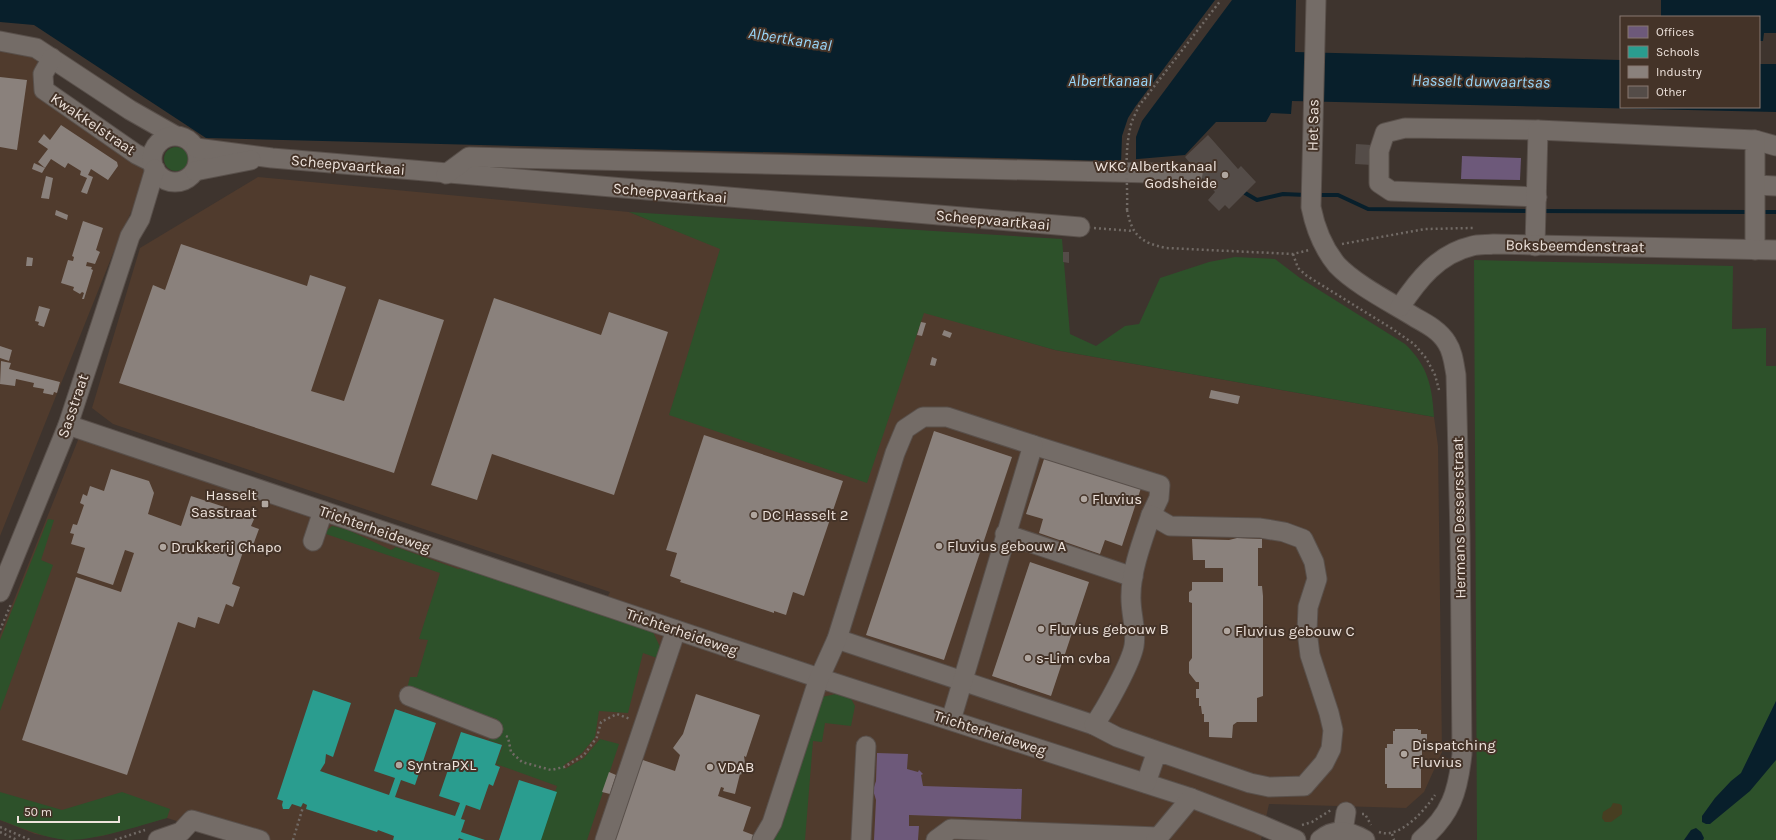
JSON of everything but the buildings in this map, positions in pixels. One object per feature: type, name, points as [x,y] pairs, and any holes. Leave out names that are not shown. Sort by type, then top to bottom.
[{"type":"street","name":"Het Sas","points":[[1316,0],[1311,207],[1314,222],[1324,247]]},
{"type":"street","points":[[0,41],[36,48],[130,110],[174,135],[187,139],[196,148],[199,156],[195,171],[189,178],[180,182],[163,179],[130,110]]},
{"type":"street","name":"Kwakkelstraat","points":[[52,58],[43,74],[44,90],[136,154],[154,159]]},
{"type":"street","points":[[1537,197],[1391,191],[1379,183],[1379,151],[1385,133],[1405,128],[1538,130],[1756,140],[1776,146]]},
{"type":"street","points":[[1536,246],[1538,130]]},
{"type":"street","points":[[154,159],[163,139],[174,135]]},
{"type":"street","points":[[1755,250],[1756,140]]},
{"type":"street","name":"Scheepvaartkaai","points":[[196,148],[261,157],[446,174],[1080,227]]},
{"type":"street","name":"Scheepvaartkaai","points":[[195,171],[261,157]]},
{"type":"street","points":[[446,174],[469,157],[1194,174]]},
{"type":"street","name":"Sasstraat","points":[[140,218],[154,159]]},
{"type":"street","name":"Sasstraat","points":[[0,592],[68,425],[130,236],[140,218],[174,182]]},
{"type":"street","points":[[1756,185],[1776,186]]},
{"type":"street","name":"Boksbeemdenstraat","points":[[1400,308],[1417,282],[1433,265],[1454,252],[1472,246],[1494,244],[1776,250]]},
{"type":"street","name":"Hermans Dessersstraat","points":[[1324,247],[1337,265],[1354,279],[1434,329],[1446,342],[1453,358],[1456,375],[1460,535],[1462,754],[1460,780],[1452,803],[1439,822],[1421,840]]},
{"type":"street","points":[[762,840],[772,823],[819,678],[837,640],[895,452],[905,429],[923,417],[947,417],[1160,485],[1159,498],[1151,515],[1133,577],[1131,595],[1134,626],[1134,647],[1102,713],[1094,725]]},
{"type":"street","name":"Trichterheideweg","points":[[68,425],[819,678],[1191,798],[1259,824],[1296,831]]},
{"type":"street","points":[[951,720],[1005,534],[1033,445]]},
{"type":"street","points":[[313,541],[323,511]]},
{"type":"street","points":[[837,640],[963,680],[1094,725],[1117,736],[1157,751],[1250,783],[1269,786],[1304,786],[1324,763],[1331,749],[1333,730],[1329,713],[1310,656],[1307,631],[1308,607],[1317,579],[1314,562],[1303,539],[1284,532],[1260,528],[1170,526],[1151,515]]},
{"type":"street","points":[[1005,534],[1133,577]]},
{"type":"street","points":[[605,840],[676,630]]},
{"type":"street","points":[[409,696],[493,729]]},
{"type":"street","points":[[861,840],[866,746]]},
{"type":"street","points":[[1146,783],[1157,751]]},
{"type":"street","points":[[936,840],[951,829],[1157,839],[1191,798]]},
{"type":"street","points":[[1343,831],[1346,812]]},
{"type":"street","points":[[158,840],[181,832],[192,820],[260,840]]},
{"type":"street","points":[[1320,840],[1331,833],[1343,831],[1355,834],[1371,832]]},
{"type":"path","points":[[1221,0],[1139,106],[1130,128],[1128,142],[1128,210],[1129,222],[1133,231],[1150,244],[1166,248],[1292,254],[1298,268],[1307,276],[1414,344],[1426,358],[1435,376],[1440,391]]},
{"type":"path","points":[[1080,227],[1133,231]]},
{"type":"path","points":[[493,729],[508,737],[511,752],[522,762],[551,770],[564,767],[584,755],[597,737],[601,722],[617,714],[628,718]]},
{"type":"path","points":[[1296,831],[1301,825],[1312,822],[1330,810],[1365,814],[1371,832],[1392,834],[1411,823],[1426,809],[1437,793]]},
{"type":"path","points":[[293,840],[303,808]]},
{"type":"path","points":[[0,827],[30,840]]},
{"type":"path","points":[[0,832],[17,840]]},
{"type":"path","points":[[1392,834],[1394,840]]},
{"type":"shaded area","points":[[0,35],[34,38],[42,98],[149,172],[118,241],[0,536]]},
{"type":"shaded area","points":[[258,177],[629,212],[720,248],[924,312],[1055,350],[1434,417],[1438,446],[1442,752],[1424,792],[1406,808],[1269,804],[1261,840],[239,840],[167,818],[102,836],[67,840],[35,834],[0,820],[0,635],[80,435],[601,609],[610,592],[113,424],[92,408],[140,248]]},
{"type":"green space","points":[[176,147],[181,148],[187,154],[187,164],[181,170],[176,171],[171,170],[165,164],[164,159],[165,154],[171,148]]},
{"type":"green space","points":[[629,212],[1062,239],[1070,334],[1096,346],[1125,326],[1139,324],[1160,278],[1209,262],[1235,257],[1275,259],[1300,278],[1405,344],[1413,352],[1424,369],[1430,386],[1434,417],[1055,350],[924,313],[867,483],[669,415],[720,249]]},
{"type":"green space","points":[[1474,260],[1733,266],[1732,329],[1766,328],[1766,366],[1776,366],[1776,840],[1477,840]]},
{"type":"green space","points":[[48,519],[54,520],[41,560],[53,565],[0,711],[0,640]]},
{"type":"green space","points":[[332,526],[346,529],[391,550],[396,547],[458,569],[468,568],[653,632],[661,649],[657,658],[643,653],[628,713],[599,711],[595,737],[582,753],[564,765],[565,769],[584,758],[600,739],[619,744],[587,840],[540,840],[557,786],[496,764],[503,745],[489,740],[497,719],[406,693],[410,677],[417,677],[428,640],[419,639],[440,573],[326,534],[326,531]]},
{"type":"green space","points":[[836,694],[850,697],[855,706],[851,726],[825,723],[822,742],[813,741],[805,840],[772,840],[822,697]]},
{"type":"green space","points":[[0,792],[62,810],[122,792],[170,809],[167,818],[91,838],[68,840],[42,835],[0,820]]},
{"type":"sand","points":[[1613,803],[1620,804],[1622,806],[1622,814],[1611,822],[1605,822],[1602,818],[1603,812],[1611,807]]},
{"type":"water","name":"Albertkanaal","points":[[0,0],[1296,0],[1295,52],[1620,60],[1620,108],[1760,108],[1760,64],[1776,64],[1776,112],[1292,101],[1291,114],[1271,113],[1266,122],[1216,122],[1185,155],[1114,161],[206,138],[34,25],[0,22]]},
{"type":"water","points":[[1661,0],[1776,0],[1776,33],[1764,33],[1763,41],[1760,41],[1760,16],[1661,16]]},
{"type":"water","points":[[1776,701],[1776,760],[1750,791],[1710,824],[1702,822],[1702,816],[1715,798],[1741,773]]},
{"type":"water","points":[[1696,828],[1701,832],[1704,838],[1703,840],[1684,840],[1691,830]]},
{"type":"pier","points":[[1215,0],[1232,0],[1142,121],[1136,137],[1136,161],[1121,163],[1122,136],[1128,118]]},
{"type":"waterway","points":[[1245,193],[1257,200],[1283,194],[1306,195]]},
{"type":"waterway","points":[[1315,195],[1338,195],[1368,209],[1532,211]]},
{"type":"waterway","points":[[1540,211],[1750,212]]},
{"type":"waterway","points":[[1760,212],[1776,212]]},
{"type":"place","name":"WKC Albertkanaal Godsheide","points":[[1225,175]]},
{"type":"place","name":"Fluvius","points":[[1084,499]]},
{"type":"place","name":"Hasselt Sasstraat","points":[[265,504]]},
{"type":"place","name":"DC Hasselt 2","points":[[754,515]]},
{"type":"place","name":"Fluvius gebouw A","points":[[939,546]]},
{"type":"place","name":"Drukkerij Chapo","points":[[163,547]]},
{"type":"place","name":"Fluvius gebouw B","points":[[1041,629]]},
{"type":"place","name":"Fluvius gebouw C","points":[[1227,631]]},
{"type":"place","name":"s-Lim cvba","points":[[1028,658]]},
{"type":"place","name":"Dispatching Fluvius","points":[[1404,754]]},
{"type":"place","name":"SyntraPXL","points":[[399,765]]},
{"type":"place","name":"VDAB","points":[[710,767]]},
{"type":"water label","name":"Hasselt duwvaartsas","points":[[1481,81]]}]
